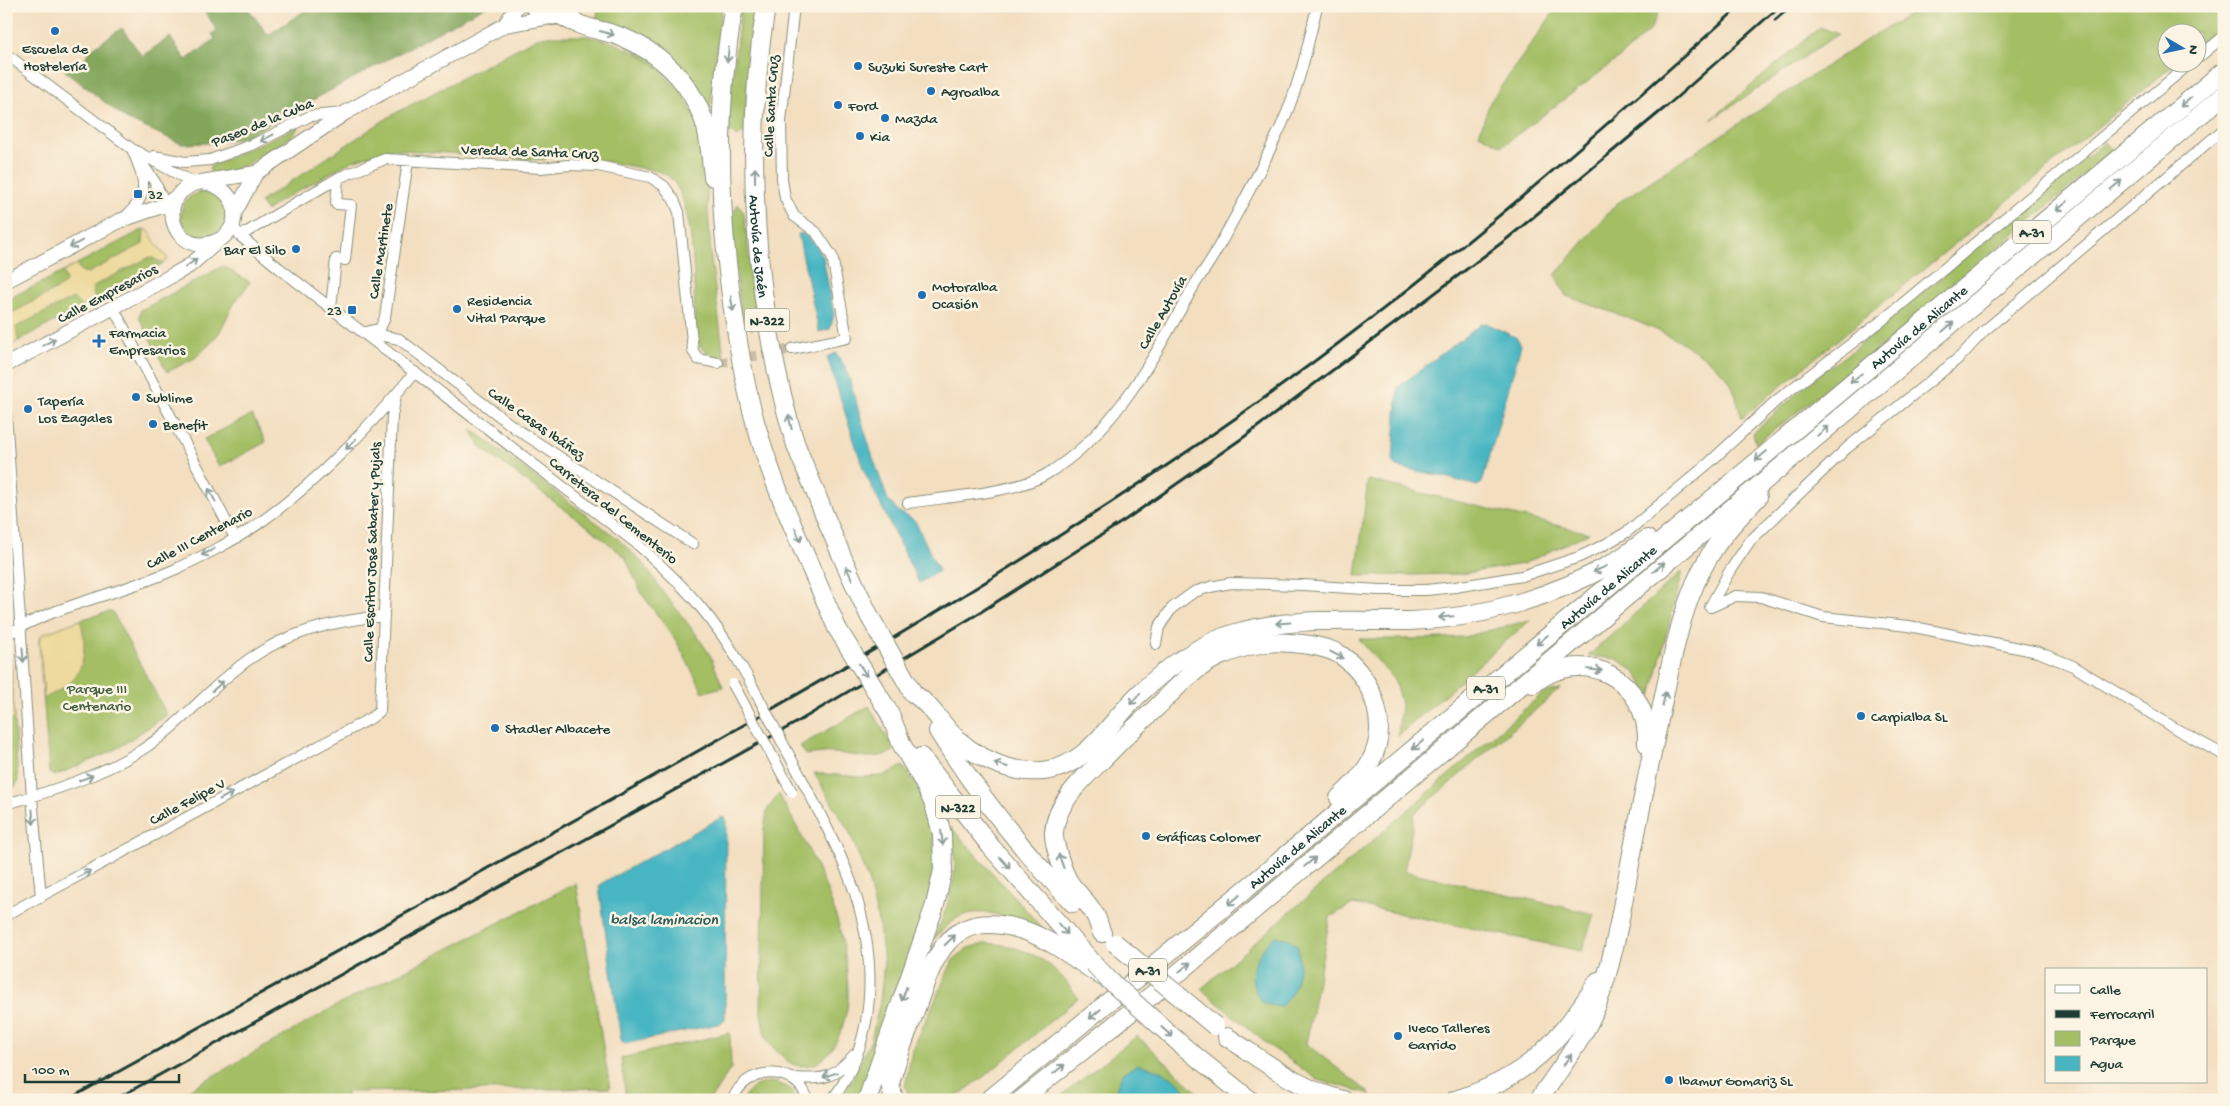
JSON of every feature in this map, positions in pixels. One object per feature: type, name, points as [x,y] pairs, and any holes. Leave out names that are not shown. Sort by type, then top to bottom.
[{"type":"highway","name":"N-322","points":[[734,6],[723,101],[722,186],[728,278],[743,370],[756,426],[779,490],[837,628],[890,714],[965,815],[1093,963],[1109,980],[1184,1047],[1250,1100]]},
{"type":"highway","name":"Autovía de Jaén","points":[[766,6],[757,83],[755,190],[761,284],[766,315],[794,437],[839,553],[870,617],[913,693]]},
{"type":"highway","points":[[556,17],[639,45],[660,58],[676,72],[687,88],[698,105],[706,129],[728,278]]},
{"type":"highway","name":"Autovía de Alicante","points":[[990,1100],[1284,857],[2224,71]]},
{"type":"highway","name":"Autovía de Alicante","points":[[1021,1100],[1157,991],[1488,711],[2224,95]]},
{"type":"highway","points":[[1539,1100],[1584,1036],[1597,1006],[1613,957],[1646,781],[1679,633],[1697,579],[1710,555],[1728,529],[1772,483],[1786,462]]},
{"type":"highway","points":[[913,693],[928,704],[949,731],[976,753],[1017,770],[1044,771],[1068,764],[1093,745],[1138,695],[1172,667],[1205,646],[1236,633],[1278,623],[1413,620],[1465,616],[1516,603],[1560,588],[1613,563],[1661,530],[1687,519]]},
{"type":"highway","points":[[1108,938],[1095,914],[1068,881],[1057,851],[1054,833],[1056,818],[1078,785],[1117,744],[1186,678],[1203,665],[1222,656],[1261,644],[1294,644],[1322,648],[1340,656],[1359,672],[1373,695],[1378,717],[1378,741],[1370,764],[1350,788],[1299,834],[1284,857]]},
{"type":"highway","points":[[1488,711],[1512,702],[1541,678],[1562,669],[1603,670],[1626,685],[1642,706],[1648,728],[1646,781]]},
{"type":"highway","name":"N-322","points":[[913,693],[944,741],[1001,820],[1050,879],[1108,938],[1302,1100]]},
{"type":"highway","points":[[867,1100],[935,905],[943,870],[942,834],[934,804],[924,781],[902,745],[890,714]]},
{"type":"highway","points":[[894,1100],[890,1083],[922,990],[938,952],[954,936],[968,928],[990,924],[1017,928],[1060,949],[1109,980]]},
{"type":"highway","points":[[1456,1100],[1509,1078],[1531,1062],[1558,1038],[1575,1018],[1613,957]]},
{"type":"highway","points":[[1221,1032],[1296,1082],[1324,1096],[1343,1100]]},
{"type":"highway","points":[[1206,1064],[1216,1081],[1235,1100]]},
{"type":"highway","points":[[975,1100],[988,1090],[1012,1082]]},
{"type":"main road","points":[[505,25],[517,6]]},
{"type":"main road","points":[[532,6],[543,15],[556,17]]},
{"type":"main road","points":[[505,25],[556,17],[571,12],[577,6]]},
{"type":"main road","name":"Paseo de la Cuba","points":[[256,173],[345,113],[505,25]]},
{"type":"main road","points":[[6,281],[120,221],[171,201],[184,189],[198,183],[256,173]]},
{"type":"main road","points":[[171,201],[176,230],[190,242],[208,244],[217,242],[236,225],[256,173]]},
{"type":"main road","points":[[198,183],[210,183],[226,192],[231,199],[236,225]]},
{"type":"main road","name":"Calle Empresarios","points":[[6,364],[188,266],[217,242]]},
{"type":"street","name":"Calle Santa Cruz","points":[[792,349],[847,338],[832,256],[816,232],[794,216],[785,198],[782,179],[781,121],[794,6]]},
{"type":"street","name":"Calle Autovía","points":[[908,503],[1022,485],[1044,476],[1075,455],[1114,412],[1166,338],[1191,290],[1215,253],[1276,138],[1298,83],[1317,6]]},
{"type":"street","points":[[2208,50],[2224,36]]},
{"type":"street","points":[[6,54],[132,149],[198,183]]},
{"type":"street","points":[[1156,644],[1158,627],[1172,608],[1194,592],[1210,587],[1231,584],[1426,590],[1455,587],[1522,576],[1579,557],[1604,545],[1627,532],[1710,462],[1777,400],[1884,319],[2180,72]]},
{"type":"street","name":"Paseo de la Cuba","points":[[132,149],[163,159],[185,162],[210,160],[254,144],[310,116],[345,113]]},
{"type":"street","points":[[2224,128],[1984,331],[1960,356],[1847,448],[1750,541],[1729,572],[1710,607],[1735,596],[1761,597],[1823,617],[1909,626],[2038,652],[2072,666],[2178,730],[2224,755]]},
{"type":"street","points":[[132,149],[171,201]]},
{"type":"street","points":[[120,221],[138,204],[145,184],[132,149]]},
{"type":"street","name":"Vereda de Santa Cruz","points":[[236,225],[338,178],[385,159],[540,168],[568,165],[590,166],[650,177],[664,186],[674,200],[680,221],[693,351],[698,359],[718,363]]},
{"type":"street","name":"Calle Martinete","points":[[364,332],[380,328],[385,317],[408,161]]},
{"type":"street","points":[[332,308],[336,259],[345,260],[350,205],[336,204],[338,178]]},
{"type":"street","name":"Calle Casas Ibáñez","points":[[236,225],[332,308],[459,407]]},
{"type":"street","points":[[114,307],[235,538]]},
{"type":"street","name":"Calle Casas Ibáñez","points":[[364,332],[399,339],[515,428],[693,544]]},
{"type":"street","name":"Calle III Centenario","points":[[6,635],[21,626],[63,608],[178,568],[257,525],[298,494],[349,448],[415,372]]},
{"type":"street","name":"Calle Escritor José Sabater y Pujals","points":[[380,711],[392,416],[396,395]]},
{"type":"street","name":"Carretera del Cementerio","points":[[459,407],[636,543],[664,568],[706,612],[729,643],[747,676],[832,837],[854,890],[865,933],[870,968],[869,1004],[859,1053],[845,1084],[832,1100]]},
{"type":"street","points":[[6,414],[32,797],[41,897]]},
{"type":"street","points":[[6,804],[90,777],[141,750],[186,716],[252,658],[291,637],[328,624],[384,616]]},
{"type":"street","points":[[734,684],[792,792]]},
{"type":"street","name":"Calle Felipe V","points":[[6,915],[371,718],[380,711]]},
{"type":"street","points":[[790,1078],[823,1078],[839,1072],[859,1053]]},
{"type":"street","points":[[733,1100],[735,1093],[748,1079],[762,1073],[778,1073],[790,1078],[806,1094],[808,1100]]},
{"type":"green space","points":[[201,6],[246,6],[268,35],[312,6],[486,6],[243,138],[210,143],[182,144],[126,119],[64,70],[84,60],[90,50],[122,28],[142,56],[170,37],[186,60],[215,39],[212,34],[217,30]]},
{"type":"green space","points":[[601,6],[722,6],[709,119],[700,97],[595,22]]},
{"type":"green space","points":[[741,6],[755,6],[751,31],[744,132],[737,137],[730,131],[730,98]]},
{"type":"green space","points":[[1558,6],[1661,6],[1651,29],[1619,58],[1502,146],[1479,134],[1490,102]]},
{"type":"green space","points":[[1925,6],[2224,6],[2224,23],[2208,37],[2208,22],[2158,22],[2158,72],[2165,72],[1742,418],[1730,382],[1712,363],[1674,338],[1630,319],[1566,296],[1555,275],[1616,204],[1871,37]]},
{"type":"green space","points":[[1820,27],[1838,34],[1711,120]]},
{"type":"green space","points":[[548,36],[587,36],[615,43],[653,63],[681,91],[698,123],[705,158],[711,258],[724,357],[706,352],[702,349],[695,336],[694,274],[689,224],[676,185],[665,174],[613,163],[569,157],[547,156],[545,160],[389,149],[352,161],[280,201],[266,211],[260,202],[392,115],[537,38]]},
{"type":"green space","points":[[299,126],[288,139],[278,146],[232,171],[212,173],[209,169],[211,166]]},
{"type":"green space","points":[[2105,142],[2113,151],[1887,342],[1756,444],[1753,433],[1812,380],[1853,350]]},
{"type":"green space","points":[[204,192],[217,196],[223,202],[227,215],[223,228],[217,234],[204,238],[191,234],[185,228],[181,215],[185,202],[191,196]]},
{"type":"green space","points":[[738,204],[744,213],[756,315],[752,330],[741,316],[731,220]]},
{"type":"green space","points":[[144,229],[143,244],[88,273],[80,271],[77,264]]},
{"type":"green space","points":[[150,257],[163,263],[147,274],[95,300],[92,289],[97,284]]},
{"type":"green space","points":[[223,266],[250,282],[235,302],[219,333],[209,345],[195,358],[167,372],[139,317],[141,310]]},
{"type":"green space","points":[[63,272],[66,281],[64,285],[10,314],[6,311],[6,300]]},
{"type":"green space","points":[[73,298],[82,307],[18,341],[15,327]]},
{"type":"green space","points":[[252,415],[266,442],[219,467],[204,439]]},
{"type":"green space","points":[[471,429],[616,537],[645,565],[710,655],[723,687],[703,692],[677,642],[642,594],[625,557],[595,532],[481,448]]},
{"type":"green space","points":[[1368,480],[1589,533],[1523,564],[1461,574],[1356,576]]},
{"type":"green space","points":[[1682,571],[1651,697],[1635,672],[1617,659],[1588,656]]},
{"type":"green space","name":"Parque III Centenario","points":[[112,611],[167,715],[113,751],[54,776],[49,773],[39,639],[86,618]]},
{"type":"green space","points":[[1530,620],[1398,736],[1401,704],[1395,681],[1359,639],[1464,637]]},
{"type":"green space","points":[[6,654],[10,656],[18,781],[15,787],[6,789]]},
{"type":"green space","points":[[1561,688],[1415,813],[1404,871],[1594,914],[1582,951],[1353,904],[1330,917],[1306,1044],[1371,1094],[1318,1080],[1267,1044],[1201,989],[1542,694]]},
{"type":"green space","points":[[869,706],[895,750],[872,757],[830,753],[806,755],[800,746]]},
{"type":"green space","points":[[903,766],[916,784],[934,835],[934,860],[927,909],[861,1100],[842,1100],[871,1040],[880,1002],[884,962],[879,925],[869,883],[850,833],[814,773],[862,777],[882,776]]},
{"type":"green space","points":[[779,794],[813,859],[832,904],[844,950],[847,975],[848,1005],[839,1036],[829,1053],[822,1060],[805,1066],[790,1063],[771,1046],[765,1033],[761,1013],[764,829],[767,810]]},
{"type":"green space","points":[[951,827],[1043,929],[1000,915],[989,913],[967,914],[957,918],[934,939],[946,910],[953,884],[955,858]]},
{"type":"green space","points":[[576,883],[610,1088],[346,1092],[346,1100],[171,1100],[336,1006]]},
{"type":"green space","points":[[986,943],[1015,948],[1039,958],[1060,975],[1078,998],[990,1072],[952,1100],[912,1100],[905,1087],[912,1051],[953,960],[968,948]]},
{"type":"green space","points":[[730,1033],[731,1068],[710,1100],[626,1100],[621,1058]]},
{"type":"green space","points":[[1137,1036],[1206,1100],[1056,1100]]},
{"type":"green space","points":[[767,1082],[785,1086],[799,1100],[742,1100],[753,1087]]},
{"type":"sand","points":[[144,229],[149,231],[156,244],[168,259],[163,263],[150,257],[97,284],[92,289],[95,300],[82,307],[73,298],[16,327],[18,341],[6,348],[6,311],[10,314],[64,285],[66,281],[63,272],[77,264],[80,271],[88,273],[143,244]]},
{"type":"sand","points":[[80,620],[84,650],[78,673],[68,685],[44,699],[39,639],[43,634]]},
{"type":"sand","points":[[6,654],[10,656],[14,718],[6,724]]},
{"type":"water","points":[[803,233],[816,245],[823,256],[834,315],[830,329],[819,332],[798,234]]},
{"type":"water","points":[[1486,323],[1517,338],[1521,345],[1482,483],[1477,486],[1438,475],[1396,467],[1393,461],[1398,387],[1481,324]]},
{"type":"water","points":[[836,353],[846,368],[872,455],[888,500],[898,511],[915,521],[939,571],[919,583],[864,471],[827,357]]},
{"type":"water","name":"balsa laminacion","points":[[722,817],[726,819],[725,1019],[722,1023],[625,1044],[621,1040],[599,887],[602,883]]},
{"type":"water","points":[[1275,936],[1289,939],[1298,947],[1299,956],[1297,980],[1291,994],[1280,1007],[1264,1004],[1254,986],[1252,977],[1256,960]]},
{"type":"water","points":[[1138,1064],[1153,1068],[1176,1080],[1182,1085],[1188,1100],[1112,1100],[1122,1074]]},
{"type":"tunnel","points":[[718,363],[792,349]]},
{"type":"railway","points":[[67,1100],[616,797],[796,695],[1061,535],[1233,420],[1365,323],[1429,273],[1556,168],[1740,6]]},
{"type":"railway","points":[[114,1100],[794,724],[976,615],[1125,520],[1244,437],[1508,238],[1667,106],[1780,6]]},
{"type":"railway","points":[[1775,20],[1791,6]]},
{"type":"place","name":"Escuela de Hostelería","points":[[55,31]]},
{"type":"place","name":"Suzuki Sureste Cart","points":[[858,66]]},
{"type":"place","name":"Agroalba","points":[[931,91]]},
{"type":"place","name":"Ford","points":[[838,105]]},
{"type":"place","name":"Mazda","points":[[885,118]]},
{"type":"place","name":"Kia","points":[[860,136]]},
{"type":"place","name":"32","points":[[138,194]]},
{"type":"place","name":"Bar El Silo","points":[[296,249]]},
{"type":"place","name":"Motoralba Ocasión","points":[[922,295]]},
{"type":"place","name":"Residencia Vital Parque","points":[[457,309]]},
{"type":"place","name":"23","points":[[352,310]]},
{"type":"place","name":"Farmacia Empresarios","points":[[99,341]]},
{"type":"place","name":"Sublime","points":[[136,397]]},
{"type":"place","name":"Tapería Los Zagales","points":[[28,409]]},
{"type":"place","name":"Benefit","points":[[153,424]]},
{"type":"place","name":"Carpialba SL","points":[[1861,716]]},
{"type":"place","name":"Stadler Albacete","points":[[495,728]]},
{"type":"place","name":"Gráficas Colomer","points":[[1146,836]]},
{"type":"place","name":"Iveco Talleres Garrido","points":[[1398,1036]]},
{"type":"place","name":"lbamur Gomariz SL","points":[[1669,1080]]}]
